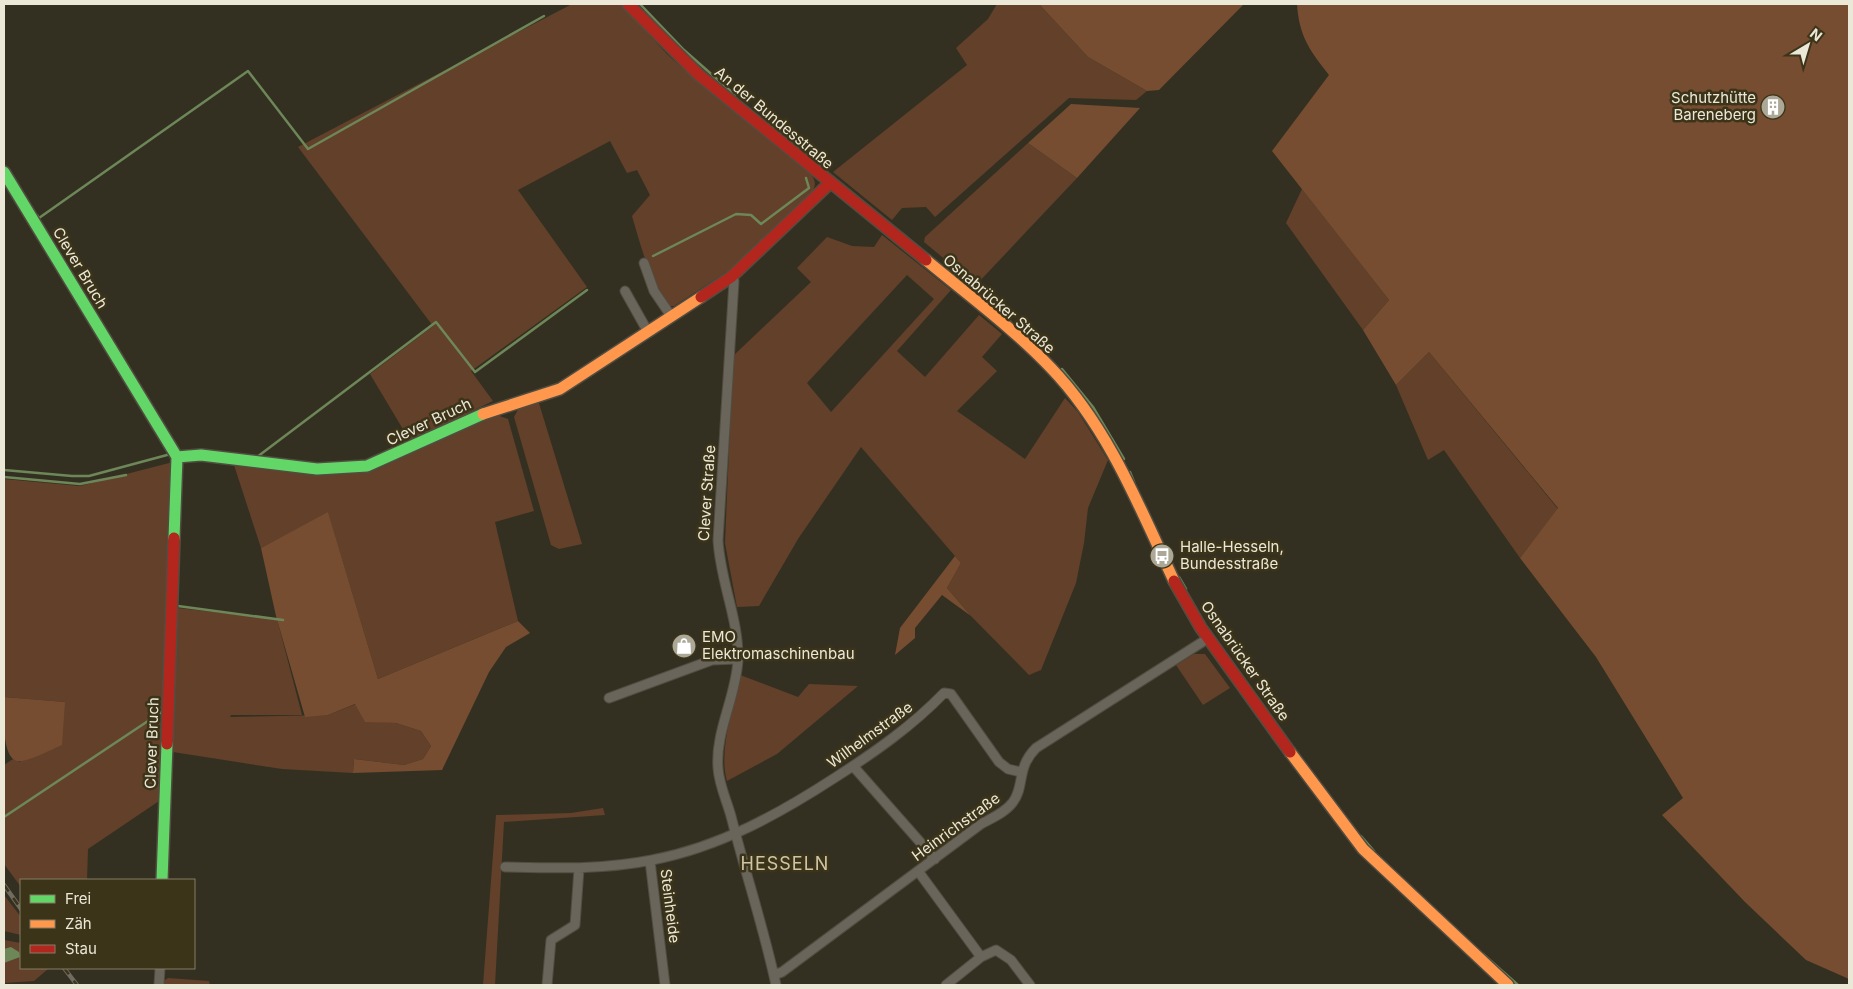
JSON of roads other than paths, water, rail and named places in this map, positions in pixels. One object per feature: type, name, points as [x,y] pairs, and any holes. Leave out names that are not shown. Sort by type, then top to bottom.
[{"type":"street","name":"An der Bundesstraße","points":[[628,4],[699,74],[908,247]]},
{"type":"street","name":"Clever Bruch","points":[[4,172],[177,457],[162,879]]},
{"type":"street","points":[[731,277],[830,183]]},
{"type":"street","name":"Osnabrücker Straße","points":[[908,247],[1033,350],[1083,408],[1120,468],[1173,578],[1207,639],[1363,849],[1401,887],[1508,985]]},
{"type":"street","points":[[644,263],[654,291],[671,316]]},
{"type":"street","name":"Clever Bruch","points":[[177,457],[201,455],[317,469],[367,466],[494,409],[566,386],[731,277]]},
{"type":"street","name":"Clever Straße","points":[[731,277],[734,281],[718,540],[720,560],[735,623],[738,659],[718,759],[718,770],[754,894],[776,985]]},
{"type":"street","points":[[625,291],[648,332]]},
{"type":"street","name":"Heinrichstraße","points":[[774,975],[782,972],[981,824],[1007,808],[1015,800],[1021,772],[1027,758],[1036,748],[1207,639]]},
{"type":"street","points":[[609,698],[712,660],[738,659]]},
{"type":"street","name":"Wilhelmstraße","points":[[736,834],[786,809],[853,766],[912,724],[944,694],[951,694],[999,762],[1008,769],[1021,772]]},
{"type":"street","points":[[853,766],[935,858]]},
{"type":"street","name":"Steinheide","points":[[665,985],[650,861],[736,834]]},
{"type":"street","points":[[505,866],[579,870],[650,861]]},
{"type":"street","points":[[547,985],[551,940],[575,925],[579,870]]},
{"type":"street","points":[[918,871],[981,957]]},
{"type":"street","points":[[946,985],[981,957],[996,950],[1011,960],[1030,985]]},
{"type":"street","points":[[159,985],[160,970]]},
{"type":"waterway","points":[[640,4],[684,50],[735,95]]},
{"type":"waterway","points":[[37,215],[39,218],[248,71],[308,149],[544,16]]},
{"type":"waterway","points":[[653,256],[736,214],[751,215],[761,224],[809,188],[806,178]]},
{"type":"waterway","points":[[257,457],[436,322],[475,372],[587,290]]},
{"type":"waterway","points":[[1006,318],[1010,321]]},
{"type":"waterway","points":[[1062,369],[1093,407],[1124,459]]},
{"type":"waterway","points":[[4,470],[89,476],[167,455]]},
{"type":"waterway","points":[[1130,472],[1134,482]]},
{"type":"waterway","points":[[4,477],[80,484],[126,475]]},
{"type":"waterway","points":[[1179,577],[1186,589]]},
{"type":"waterway","points":[[178,606],[283,620]]},
{"type":"waterway","points":[[4,817],[163,711]]},
{"type":"waterway","points":[[1361,836],[1374,851]]},
{"type":"waterway","points":[[1483,954],[1518,985]]},
{"type":"railway","points":[[4,885],[20,908]]},
{"type":"railway","points":[[65,969],[77,985]]},
{"type":"place","name":"Schutzhütte Bareneberg","points":[[1773,107]]},
{"type":"place","name":"Halle-Hesseln, Bundesstraße","points":[[1162,556]]},
{"type":"place","name":"EMO Elektromaschinenbau","points":[[684,646]]},
{"type":"district","name":"HESSELN","points":[[785,864]]}]
